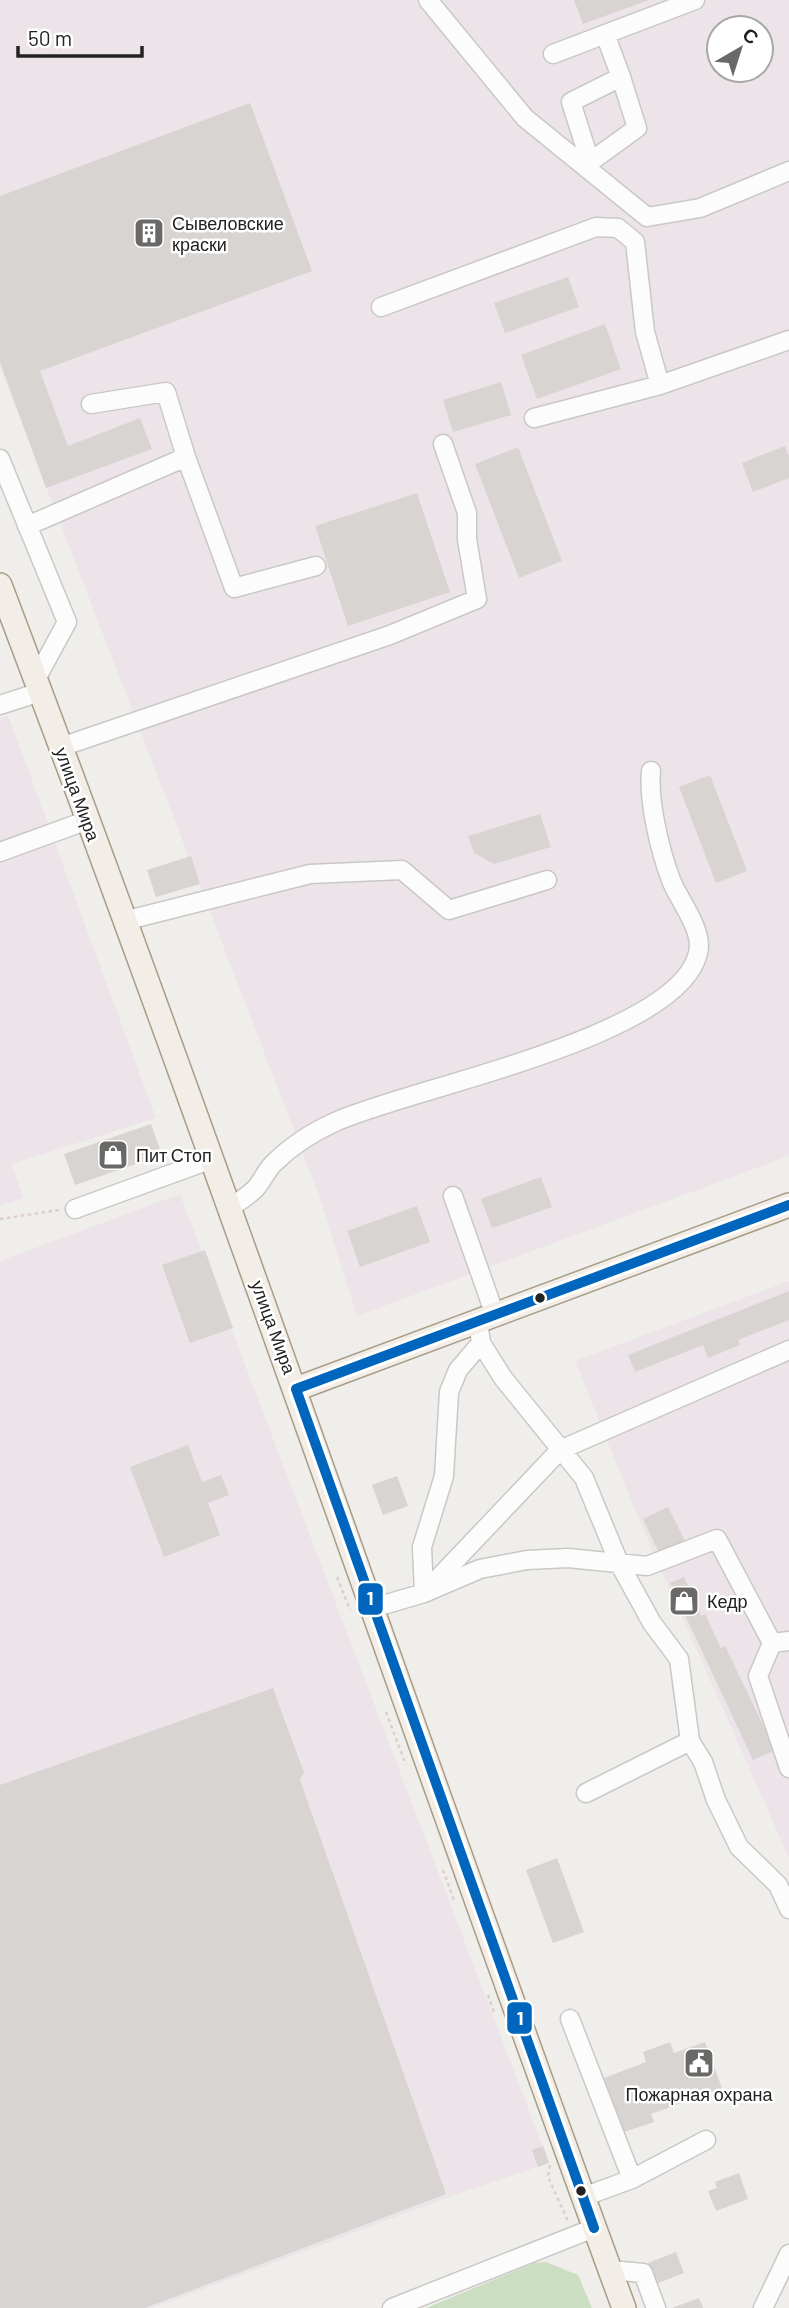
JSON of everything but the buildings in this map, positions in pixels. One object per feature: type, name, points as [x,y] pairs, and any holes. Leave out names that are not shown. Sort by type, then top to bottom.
[{"type":"main road","name":"улица Мира","points":[[0,585],[296,1389],[624,2308]]},
{"type":"main road","points":[[296,1389],[484,1326],[789,1205]]},
{"type":"street","points":[[428,0],[525,118],[589,166],[647,217],[700,208],[789,171]]},
{"type":"street","points":[[553,54],[695,0]]},
{"type":"street","points":[[589,166],[637,128],[605,34]]},
{"type":"street","points":[[589,166],[571,102],[621,76]]},
{"type":"street","points":[[381,307],[596,227],[618,228],[635,242],[645,332],[660,384]]},
{"type":"street","points":[[534,418],[660,384],[789,340]]},
{"type":"street","points":[[91,404],[166,392],[234,588],[316,566]]},
{"type":"street","points":[[61,747],[390,635],[477,600],[467,539],[467,513],[443,444]]},
{"type":"street","points":[[27,526],[187,457]]},
{"type":"street","points":[[0,459],[67,622],[38,686],[0,705]]},
{"type":"street","points":[[230,1208],[255,1189],[272,1165],[295,1144],[336,1121],[516,1065],[606,1030],[639,1014],[674,986],[695,964],[699,950],[696,932],[671,879],[649,788],[651,771]]},
{"type":"street","points":[[0,852],[88,820]]},
{"type":"street","points":[[124,921],[310,874],[402,870],[449,910],[547,880]]},
{"type":"street","points":[[75,1209],[212,1159]]},
{"type":"street","points":[[453,1196],[484,1326],[503,1378],[559,1451],[584,1478],[619,1563],[652,1623],[679,1660],[690,1741],[703,1762],[716,1800],[739,1847],[778,1885],[789,1909]]},
{"type":"street","points":[[424,1593],[422,1547],[444,1476],[450,1392],[458,1370],[484,1326]]},
{"type":"street","points":[[424,1593],[559,1451],[789,1350]]},
{"type":"street","points":[[373,1608],[424,1593],[480,1569],[527,1560],[568,1558],[647,1566],[717,1539],[780,1642],[758,1676],[789,1768]]},
{"type":"street","points":[[586,1793],[690,1741]]},
{"type":"street","points":[[570,2019],[632,2179]]},
{"type":"street","points":[[583,2197],[632,2179],[706,2140]]},
{"type":"street","points":[[392,2308],[594,2228]]},
{"type":"street","points":[[763,2308],[787,2262]]},
{"type":"street","points":[[610,2270],[643,2273],[656,2308]]},
{"type":"path","points":[[0,1220],[75,1209]]},
{"type":"shaded area","points":[[0,0],[789,0],[789,1156],[357,1316],[319,1195],[0,367]]},
{"type":"shaded area","points":[[8,715],[156,1118],[12,1164],[23,1198],[0,1206],[0,718]]},
{"type":"shaded area","points":[[180,1194],[549,2163],[457,2194],[153,2308],[0,2308],[0,1261]]},
{"type":"shaded area","points":[[789,1281],[789,1858],[636,1513],[575,1361]]},
{"type":"green space","points":[[546,2262],[578,2275],[592,2308],[426,2308],[534,2263]]},
{"type":"transit line","name":"1","points":[[296,1389],[789,1205]]},
{"type":"transit line","name":"1","points":[[296,1389],[594,2228]]},
{"type":"place","name":"Сывеловские краски","points":[[149,233]]},
{"type":"place","name":"Пит Стоп","points":[[113,1155]]},
{"type":"place","name":"Кедр","points":[[684,1601]]},
{"type":"place","name":"Пожарная охрана","points":[[699,2063]]}]
